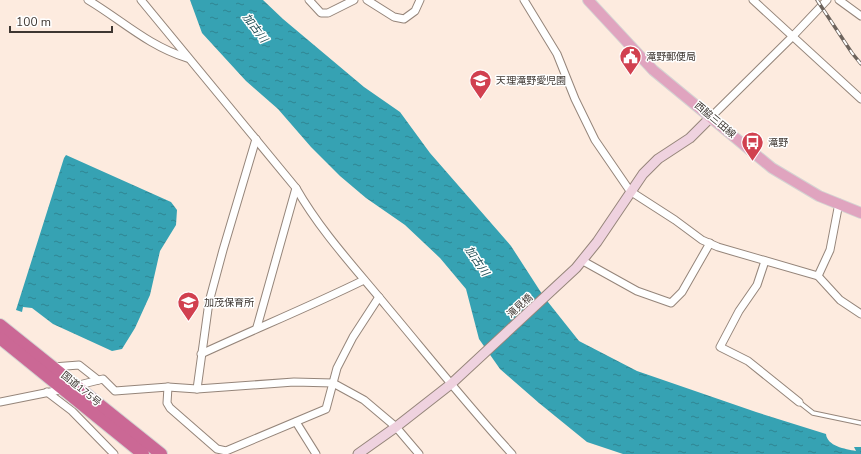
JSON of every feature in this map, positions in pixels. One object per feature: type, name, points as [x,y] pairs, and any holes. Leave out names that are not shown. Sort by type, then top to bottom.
[{"type":"highway","name":"国道175号","points":[[0,325],[161,454]]},
{"type":"highway","name":"国道175号","points":[[0,338],[142,454]]},
{"type":"main road","name":"西脇三田線","points":[[588,0],[653,70],[772,168],[820,196],[861,213]]},
{"type":"street","points":[[88,0],[109,12],[142,38],[169,52],[187,58]]},
{"type":"street","points":[[141,0],[179,45],[187,58],[296,188],[310,213],[364,280],[482,422],[512,454]]},
{"type":"street","points":[[309,0],[321,13],[328,13],[354,0]]},
{"type":"street","points":[[367,0],[394,17],[404,19],[410,16],[420,0]]},
{"type":"street","points":[[524,0],[557,54],[575,99],[595,140],[630,191],[718,247],[818,276],[824,285],[840,300],[861,314]]},
{"type":"street","points":[[753,0],[861,99]]},
{"type":"street","points":[[711,117],[827,0]]},
{"type":"street","points":[[839,0],[861,16]]},
{"type":"street","name":"滝見橋","points":[[358,454],[396,427],[451,384],[576,268],[630,191],[658,159],[690,138],[711,117]]},
{"type":"street","points":[[197,389],[211,295],[256,139]]},
{"type":"street","points":[[257,328],[296,188]]},
{"type":"street","points":[[818,276],[830,250],[839,203]]},
{"type":"street","points":[[583,260],[637,291],[671,303],[682,292],[710,243]]},
{"type":"street","points":[[765,261],[757,285],[739,311],[720,347],[748,361],[799,402]]},
{"type":"street","points":[[201,354],[257,328],[310,307],[364,280]]},
{"type":"street","points":[[168,387],[167,403],[170,408],[217,449],[222,451],[226,451],[296,422],[326,409],[337,368],[352,337],[379,297]]},
{"type":"street","points":[[53,367],[79,365],[98,380]]},
{"type":"street","points":[[0,402],[63,390],[103,379],[115,391],[168,387],[197,389],[294,382],[333,383],[364,400],[396,427],[419,454]]},
{"type":"street","points":[[48,392],[72,411],[114,454]]},
{"type":"street","points":[[296,422],[316,454]]},
{"type":"lane","points":[[799,402],[813,413],[861,423]]},
{"type":"water","name":"加古川","points":[[190,0],[263,0],[283,19],[364,87],[400,112],[430,153],[511,246],[544,297],[579,341],[637,371],[756,412],[826,434],[827,438],[833,444],[842,448],[856,451],[854,447],[861,447],[861,454],[623,454],[587,442],[500,369],[479,339],[466,289],[440,258],[405,225],[366,198],[340,176],[311,147],[278,109],[246,81],[202,33]]},
{"type":"water","points":[[66,155],[171,202],[177,210],[176,225],[160,251],[150,295],[135,328],[122,349],[112,351],[53,324],[32,308],[23,307],[22,312],[16,310]]},
{"type":"railway","points":[[817,0],[861,64]]},
{"type":"place","name":"滝野郵便局","points":[[630,76]]},
{"type":"place","name":"天理滝野愛児園","points":[[481,100]]},
{"type":"place","name":"滝野","points":[[753,162]]},
{"type":"place","name":"加茂保育所","points":[[188,322]]}]
